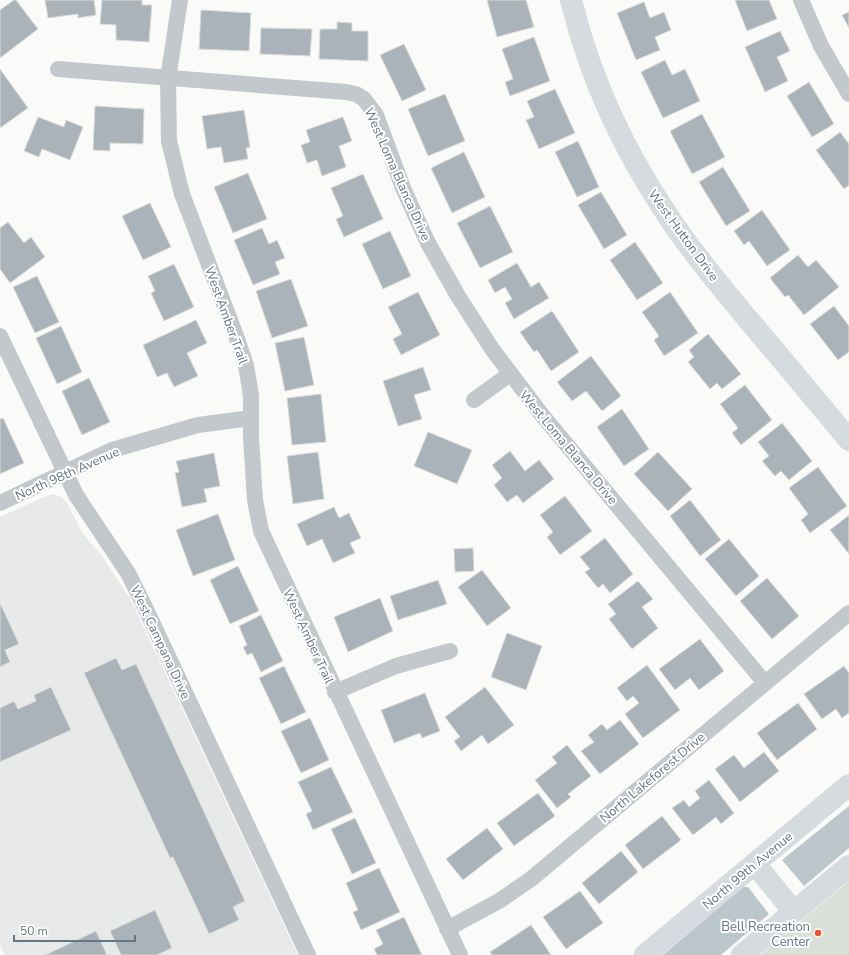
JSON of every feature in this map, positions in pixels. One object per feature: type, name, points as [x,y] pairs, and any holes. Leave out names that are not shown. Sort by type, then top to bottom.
[{"type":"street","name":"West Amber Trail","points":[[180,0],[168,79],[169,134],[176,177],[241,348],[249,381],[255,500],[261,531],[335,692],[460,955]]},
{"type":"street","name":"West Hutton Drive","points":[[571,0],[589,60],[606,102],[624,143],[654,195],[688,245],[710,273],[849,440]]},
{"type":"street","points":[[801,0],[821,46],[849,94]]},
{"type":"street","name":"West Loma Blanca Drive","points":[[58,69],[168,79],[346,92],[356,94],[364,99],[376,115],[403,188],[442,270],[474,323],[510,374],[542,415],[765,683]]},
{"type":"street","name":"West Campana Drive","points":[[0,336],[64,473],[76,495],[128,573],[308,955]]},
{"type":"street","points":[[474,400],[510,374]]},
{"type":"street","name":"North 98th Avenue","points":[[0,503],[112,450],[191,427],[251,418]]},
{"type":"street","name":"North Lakeforest Drive","points":[[447,929],[499,901],[531,879],[849,613]]},
{"type":"street","name":"West Amber Trail","points":[[335,692],[396,666],[450,651]]},
{"type":"street","name":"North 99th Avenue","points":[[645,955],[849,786]]},
{"type":"street","points":[[755,864],[794,912]]},
{"type":"street","points":[[742,955],[849,866]]},
{"type":"shaded area","points":[[53,494],[61,497],[67,503],[82,532],[102,556],[131,600],[298,955],[5,955],[0,945],[0,517]]},
{"type":"shaded area","points":[[849,806],[849,848],[804,886],[782,860]]},
{"type":"shaded area","name":"Bell Recreation Center","points":[[849,881],[849,955],[760,955]]},
{"type":"shaded area","points":[[743,887],[748,887],[769,914],[721,955],[663,955]]},
{"type":"building","points":[[16,0],[38,29],[0,58],[0,10]]},
{"type":"building","points":[[45,0],[94,0],[96,15],[78,18],[78,14],[48,18]]},
{"type":"building","points":[[102,0],[142,0],[142,5],[152,5],[149,42],[116,40],[116,25],[100,24]]},
{"type":"building","points":[[487,0],[526,0],[534,27],[497,37]]},
{"type":"building","points":[[735,0],[769,0],[777,19],[747,31]]},
{"type":"building","points":[[644,2],[650,18],[664,12],[671,30],[655,37],[660,50],[636,60],[617,13]]},
{"type":"building","points":[[201,10],[251,13],[249,51],[199,49]]},
{"type":"building","points":[[849,12],[849,28],[842,15]]},
{"type":"building","points":[[337,22],[352,23],[352,31],[368,31],[368,61],[319,59],[320,29],[337,29]]},
{"type":"building","points":[[261,28],[312,29],[310,56],[260,54]]},
{"type":"building","points":[[780,31],[790,51],[777,57],[788,81],[765,92],[745,47]]},
{"type":"building","points":[[534,37],[550,81],[510,96],[505,82],[513,79],[502,49]]},
{"type":"building","points":[[404,44],[426,90],[402,101],[380,55]]},
{"type":"building","points":[[665,60],[672,75],[685,69],[700,101],[663,118],[641,72]]},
{"type":"building","points":[[0,69],[28,108],[0,128]]},
{"type":"building","points":[[809,82],[834,124],[812,137],[787,96]]},
{"type":"building","points":[[555,89],[575,133],[539,149],[526,120],[534,117],[527,101]]},
{"type":"building","points":[[445,94],[465,141],[428,156],[408,109]]},
{"type":"building","points":[[95,106],[144,109],[143,144],[110,143],[110,151],[93,150]]},
{"type":"building","points":[[244,110],[250,147],[246,148],[248,159],[224,163],[221,147],[207,149],[202,116]]},
{"type":"building","points":[[702,114],[725,157],[692,174],[670,131]]},
{"type":"building","points":[[38,117],[64,127],[66,120],[83,127],[70,160],[42,149],[39,157],[24,151]]},
{"type":"building","points":[[343,117],[352,141],[339,146],[346,167],[322,176],[317,160],[307,163],[301,145],[310,142],[306,130]]},
{"type":"building","points":[[840,132],[849,144],[849,185],[844,189],[816,150]]},
{"type":"building","points":[[578,141],[599,187],[577,197],[555,152]]},
{"type":"building","points":[[464,152],[485,197],[452,213],[431,168]]},
{"type":"building","points":[[723,167],[750,211],[726,226],[699,182]]},
{"type":"building","points":[[248,173],[267,219],[233,233],[214,187]]},
{"type":"building","points":[[363,174],[383,219],[344,237],[336,219],[343,216],[331,188]]},
{"type":"building","points":[[601,192],[627,235],[604,249],[578,205]]},
{"type":"building","points":[[150,203],[171,247],[143,260],[122,216]]},
{"type":"building","points":[[490,206],[513,252],[480,268],[457,223]]},
{"type":"building","points":[[762,210],[790,250],[767,266],[749,241],[744,245],[734,231]]},
{"type":"building","points":[[8,222],[24,243],[31,237],[45,257],[10,283],[0,269],[0,228]]},
{"type":"building","points":[[262,228],[269,244],[277,240],[285,258],[275,262],[280,274],[253,285],[234,240]]},
{"type":"building","points":[[390,231],[411,276],[383,289],[362,244]]},
{"type":"building","points":[[635,242],[663,283],[637,300],[610,260]]},
{"type":"building","points":[[798,255],[808,267],[816,260],[839,287],[804,315],[788,295],[785,297],[770,278]]},
{"type":"building","points":[[517,263],[531,287],[539,282],[549,298],[514,319],[505,303],[512,299],[505,287],[495,293],[488,280]]},
{"type":"building","points":[[174,264],[194,307],[164,321],[151,293],[155,291],[148,276]]},
{"type":"building","points":[[37,276],[59,322],[35,333],[13,287]]},
{"type":"building","points":[[291,279],[308,326],[272,338],[256,291]]},
{"type":"building","points":[[418,292],[440,335],[401,355],[393,339],[402,334],[388,307]]},
{"type":"building","points":[[670,292],[698,333],[664,356],[654,340],[659,336],[642,312]]},
{"type":"building","points":[[834,306],[849,326],[849,352],[838,360],[810,324]]},
{"type":"building","points":[[552,311],[579,352],[551,371],[537,350],[534,352],[520,332]]},
{"type":"building","points":[[196,320],[207,343],[187,353],[198,376],[174,387],[167,373],[157,377],[143,345]]},
{"type":"building","points":[[61,326],[82,372],[57,384],[36,338]]},
{"type":"building","points":[[708,334],[741,374],[722,389],[717,383],[710,389],[688,362],[694,357],[689,350]]},
{"type":"building","points":[[304,337],[314,385],[285,391],[275,343]]},
{"type":"building","points":[[591,356],[621,396],[602,411],[586,391],[572,401],[557,382]]},
{"type":"building","points":[[423,367],[431,390],[414,395],[422,419],[398,426],[383,381]]},
{"type":"building","points":[[89,378],[110,422],[82,435],[62,391]]},
{"type":"building","points":[[745,385],[772,420],[741,445],[732,433],[738,428],[720,404]]},
{"type":"building","points":[[321,394],[326,442],[292,445],[287,398]]},
{"type":"building","points":[[622,409],[649,449],[624,466],[597,427]]},
{"type":"building","points":[[3,418],[24,463],[0,474],[0,419]]},
{"type":"building","points":[[782,423],[812,461],[789,480],[781,471],[775,476],[762,461],[769,456],[758,442]]},
{"type":"building","points":[[428,432],[472,450],[457,484],[414,466]]},
{"type":"building","points":[[510,451],[525,471],[539,460],[554,479],[523,503],[517,495],[507,502],[494,485],[502,478],[492,465]]},
{"type":"building","points":[[318,452],[324,499],[293,504],[287,456]]},
{"type":"building","points":[[658,452],[692,489],[668,511],[634,474]]},
{"type":"building","points":[[214,453],[220,486],[204,489],[207,502],[182,507],[175,473],[179,472],[176,461]]},
{"type":"building","points":[[818,467],[847,506],[810,533],[801,520],[808,514],[789,488]]},
{"type":"building","points":[[565,496],[592,531],[560,555],[547,537],[553,532],[540,515]]},
{"type":"building","points":[[690,500],[721,540],[700,556],[670,516]]},
{"type":"building","points":[[334,507],[339,518],[349,513],[361,538],[350,543],[355,553],[333,563],[322,539],[307,546],[297,524]]},
{"type":"building","points":[[218,514],[235,560],[193,576],[176,530]]},
{"type":"building","points":[[849,515],[849,554],[830,530]]},
{"type":"building","points":[[605,538],[633,574],[610,593],[603,584],[598,588],[585,572],[590,569],[580,557]]},
{"type":"building","points":[[729,539],[759,576],[736,596],[705,559]]},
{"type":"building","points":[[473,548],[474,571],[455,572],[454,549]]},
{"type":"building","points":[[238,566],[259,611],[230,624],[210,580]]},
{"type":"building","points":[[482,570],[511,608],[487,626],[458,587]]},
{"type":"building","points":[[767,578],[799,616],[772,639],[740,601]]},
{"type":"building","points":[[438,580],[447,604],[398,620],[390,596]]},
{"type":"building","points":[[638,581],[653,599],[642,607],[658,628],[632,649],[609,619],[616,614],[608,604]]},
{"type":"building","points":[[380,598],[393,631],[348,652],[334,617]]},
{"type":"building","points":[[0,603],[19,644],[5,650],[10,662],[0,667]]},
{"type":"building","points":[[261,615],[283,661],[261,672],[252,653],[247,655],[243,647],[247,645],[239,626]]},
{"type":"building","points":[[507,633],[542,646],[526,690],[491,677]]},
{"type":"building","points":[[700,639],[724,671],[699,690],[690,678],[675,690],[659,669]]},
{"type":"building","points":[[116,658],[122,670],[136,664],[245,901],[233,907],[239,920],[209,934],[173,857],[170,858],[84,673]]},
{"type":"building","points":[[647,665],[680,710],[643,738],[625,714],[639,703],[633,696],[627,701],[617,688]]},
{"type":"building","points":[[284,666],[306,712],[281,724],[259,678]]},
{"type":"building","points":[[844,666],[849,673],[849,713],[842,718],[836,709],[822,719],[804,694]]},
{"type":"building","points":[[51,687],[71,730],[0,762],[0,708],[14,701],[18,709],[36,701],[34,695]]},
{"type":"building","points":[[485,687],[514,725],[488,744],[482,735],[461,751],[454,741],[460,737],[445,717]]},
{"type":"building","points":[[425,693],[440,731],[422,738],[420,733],[394,743],[381,710]]},
{"type":"building","points":[[798,703],[817,729],[777,760],[757,733]]},
{"type":"building","points":[[310,718],[329,760],[301,773],[281,731]]},
{"type":"building","points":[[620,720],[639,744],[600,774],[581,751],[594,742],[588,735],[602,724],[607,730]]},
{"type":"building","points":[[567,745],[591,776],[568,794],[571,797],[557,808],[535,780],[557,763],[552,757]]},
{"type":"building","points":[[764,752],[779,771],[740,802],[715,769],[734,755],[744,768]]},
{"type":"building","points":[[331,767],[353,812],[313,830],[306,814],[312,811],[298,782]]},
{"type":"building","points":[[709,780],[734,813],[721,824],[716,817],[693,835],[672,808],[684,800],[689,807],[700,798],[695,791]]},
{"type":"building","points":[[538,793],[555,816],[514,846],[497,823]]},
{"type":"building","points":[[662,816],[681,840],[643,869],[625,845]]},
{"type":"building","points":[[355,818],[376,863],[352,874],[331,829]]},
{"type":"building","points":[[487,828],[503,849],[463,880],[446,859]]},
{"type":"building","points":[[621,851],[638,872],[599,904],[582,883]]},
{"type":"building","points":[[379,868],[400,912],[361,930],[353,912],[358,910],[346,883]]},
{"type":"building","points":[[580,891],[603,923],[566,949],[543,917]]},
{"type":"building","points":[[155,910],[172,948],[157,955],[121,955],[110,931]]},
{"type":"building","points":[[404,917],[422,955],[377,955],[374,949],[383,944],[376,930]]},
{"type":"building","points":[[531,925],[551,955],[492,955],[490,952]]},
{"type":"building","points":[[96,931],[107,955],[45,955]]},
{"type":"place","name":"Bell Recreation Center","points":[[818,933]]}]
